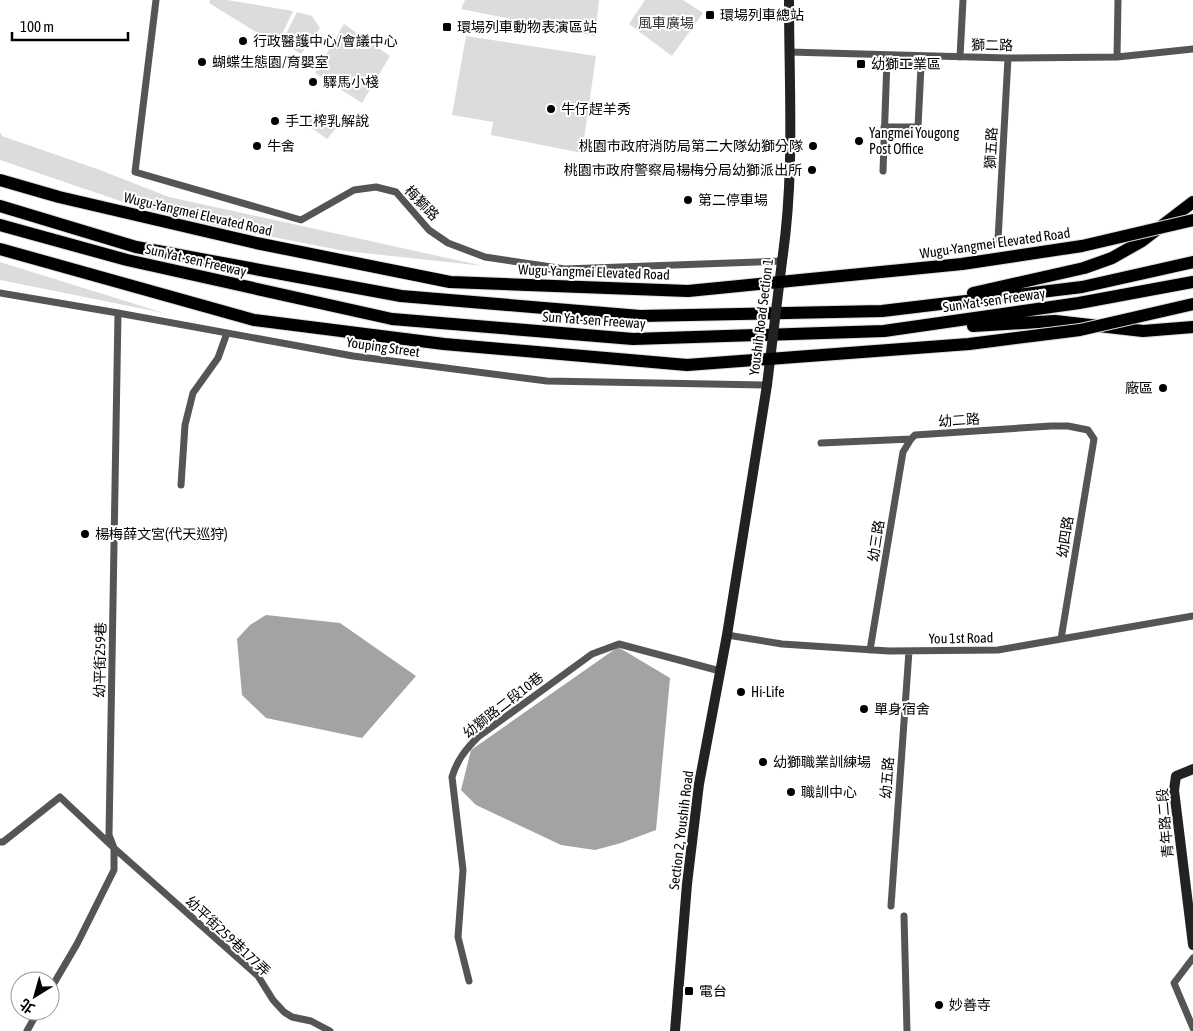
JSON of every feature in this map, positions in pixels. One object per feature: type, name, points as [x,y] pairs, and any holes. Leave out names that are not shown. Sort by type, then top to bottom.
[{"type":"highway","name":"Wugu-Yangmei Elevated Road","points":[[0,180],[59,197],[256,243],[450,282],[688,291],[962,264],[1082,246],[1193,220]]},
{"type":"highway","points":[[903,308],[1093,265],[1112,258],[1142,241],[1193,202]]},
{"type":"highway","name":"Sun Yat-sen Freeway","points":[[0,206],[136,247],[401,296],[640,316],[882,311],[1082,286],[1193,262]]},
{"type":"highway","points":[[1177,214],[1193,209]]},
{"type":"highway","name":"Sun Yat-sen Freeway","points":[[0,225],[127,260],[392,320],[633,339],[884,331],[1079,303],[1193,282]]},
{"type":"highway","points":[[0,249],[254,320],[444,344],[687,365],[969,344],[1080,330],[1193,304]]},
{"type":"highway","points":[[884,331],[1055,321],[1143,331],[1193,327]]},
{"type":"street","name":"梅獅路","points":[[156,0],[135,172],[301,220],[354,190],[376,187],[396,192],[429,230],[448,243],[485,257],[564,269],[782,261]]},
{"type":"street","name":"Youshih Road Section 1","points":[[727,635],[767,386],[787,230],[790,170],[789,0]]},
{"type":"street","points":[[960,57],[963,0]]},
{"type":"street","points":[[1117,57],[1118,0]]},
{"type":"street","name":"獅二路","points":[[789,52],[1008,58],[1117,57],[1193,49]]},
{"type":"street","points":[[883,171],[887,55]]},
{"type":"street","name":"獅五路","points":[[998,240],[1008,58]]},
{"type":"street","points":[[884,126],[918,127],[921,66],[887,64]]},
{"type":"street","name":"Youping Street","points":[[0,294],[118,313],[353,356],[546,381],[767,386]]},
{"type":"street","name":"幼平街259巷","points":[[60,973],[77,944],[114,870],[114,848],[109,835],[118,313]]},
{"type":"street","points":[[180,485],[184,425],[193,393],[218,358],[227,333]]},
{"type":"street","name":"幼二路","points":[[821,443],[911,438],[915,435],[1068,426],[1088,430],[1094,439]]},
{"type":"street","name":"幼三路","points":[[870,650],[903,452],[911,438]]},
{"type":"street","name":"幼四路","points":[[1061,639],[1094,439]]},
{"type":"street","name":"You 1st Road","points":[[727,635],[782,644],[870,650],[998,650],[1193,616]]},
{"type":"street","name":"Section 2, Youshih Road","points":[[675,1031],[687,884],[699,784],[727,635]]},
{"type":"street","name":"幼獅路二段10巷","points":[[469,981],[458,937],[463,870],[452,777],[455,766],[467,748],[478,736],[592,654],[619,644],[720,671]]},
{"type":"street","name":"幼五路","points":[[890,906],[909,651]]},
{"type":"street","name":"青年路二段","points":[[1193,769],[1176,776],[1174,790],[1188,873],[1193,945]]},
{"type":"street","name":"幼平街259巷177弄","points":[[0,842],[3,842],[60,797],[114,848],[258,976],[273,1000],[284,1012],[292,1017],[311,1021],[330,1031]]},
{"type":"street","points":[[904,916],[907,1031]]},
{"type":"street","points":[[1193,958],[1174,983],[1193,1028]]},
{"type":"green space","points":[[210,0],[227,0],[293,11],[277,45],[209,3]]},
{"type":"green space","points":[[465,0],[599,0],[595,36],[461,9]]},
{"type":"green space","name":"風車廣場","points":[[645,0],[683,0],[703,13],[672,56],[629,24]]},
{"type":"green space","points":[[297,12],[312,16],[320,28],[301,54],[282,42]]},
{"type":"green space","points":[[344,24],[390,56],[362,103],[315,73]]},
{"type":"green space","points":[[466,36],[596,56],[582,153],[491,135],[493,122],[452,115]]},
{"type":"green space","points":[[315,111],[337,127],[327,139],[306,124]]},
{"type":"green space","points":[[0,132],[2,136],[100,170],[169,197],[484,266],[345,251],[221,227],[138,207],[0,160]]},
{"type":"green space","points":[[0,262],[164,313],[0,280]]},
{"type":"shaded area","points":[[266,615],[340,623],[416,676],[362,738],[266,718],[242,695],[237,639],[250,625]]},
{"type":"shaded area","points":[[618,647],[670,678],[656,830],[595,850],[561,845],[476,805],[461,790],[471,750]]},
{"type":"place","name":"環場列車總站","points":[[710,15]]},
{"type":"place","name":"環場列車動物表演區站","points":[[447,27]]},
{"type":"place","name":"行政醫護中心/會議中心","points":[[243,41]]},
{"type":"place","name":"蝴蝶生態園/育嬰室","points":[[202,62]]},
{"type":"place","name":"幼獅工業區","points":[[861,64]]},
{"type":"place","name":"驛馬小棧","points":[[313,82]]},
{"type":"place","name":"牛仔趕羊秀","points":[[551,109]]},
{"type":"place","name":"手工榨乳解說","points":[[275,121]]},
{"type":"place","name":"Yangmei Yougong Post Office","points":[[859,141]]},
{"type":"place","name":"牛舍","points":[[257,146]]},
{"type":"place","name":"桃園市政府消防局第二大隊幼獅分隊","points":[[813,146]]},
{"type":"place","name":"桃園市政府警察局楊梅分局幼獅派出所","points":[[812,170]]},
{"type":"place","name":"第二停車場","points":[[688,200]]},
{"type":"place","name":"廠區","points":[[1163,388]]},
{"type":"place","name":"楊梅薛文宮(代天巡狩)","points":[[85,534]]},
{"type":"place","name":"Hi-Life","points":[[741,692]]},
{"type":"place","name":"單身宿舍","points":[[864,709]]},
{"type":"place","name":"幼獅職業訓練場","points":[[763,762]]},
{"type":"place","name":"職訓中心","points":[[791,792]]},
{"type":"place","name":"電台","points":[[689,991]]},
{"type":"place","name":"妙善寺","points":[[939,1005]]}]
